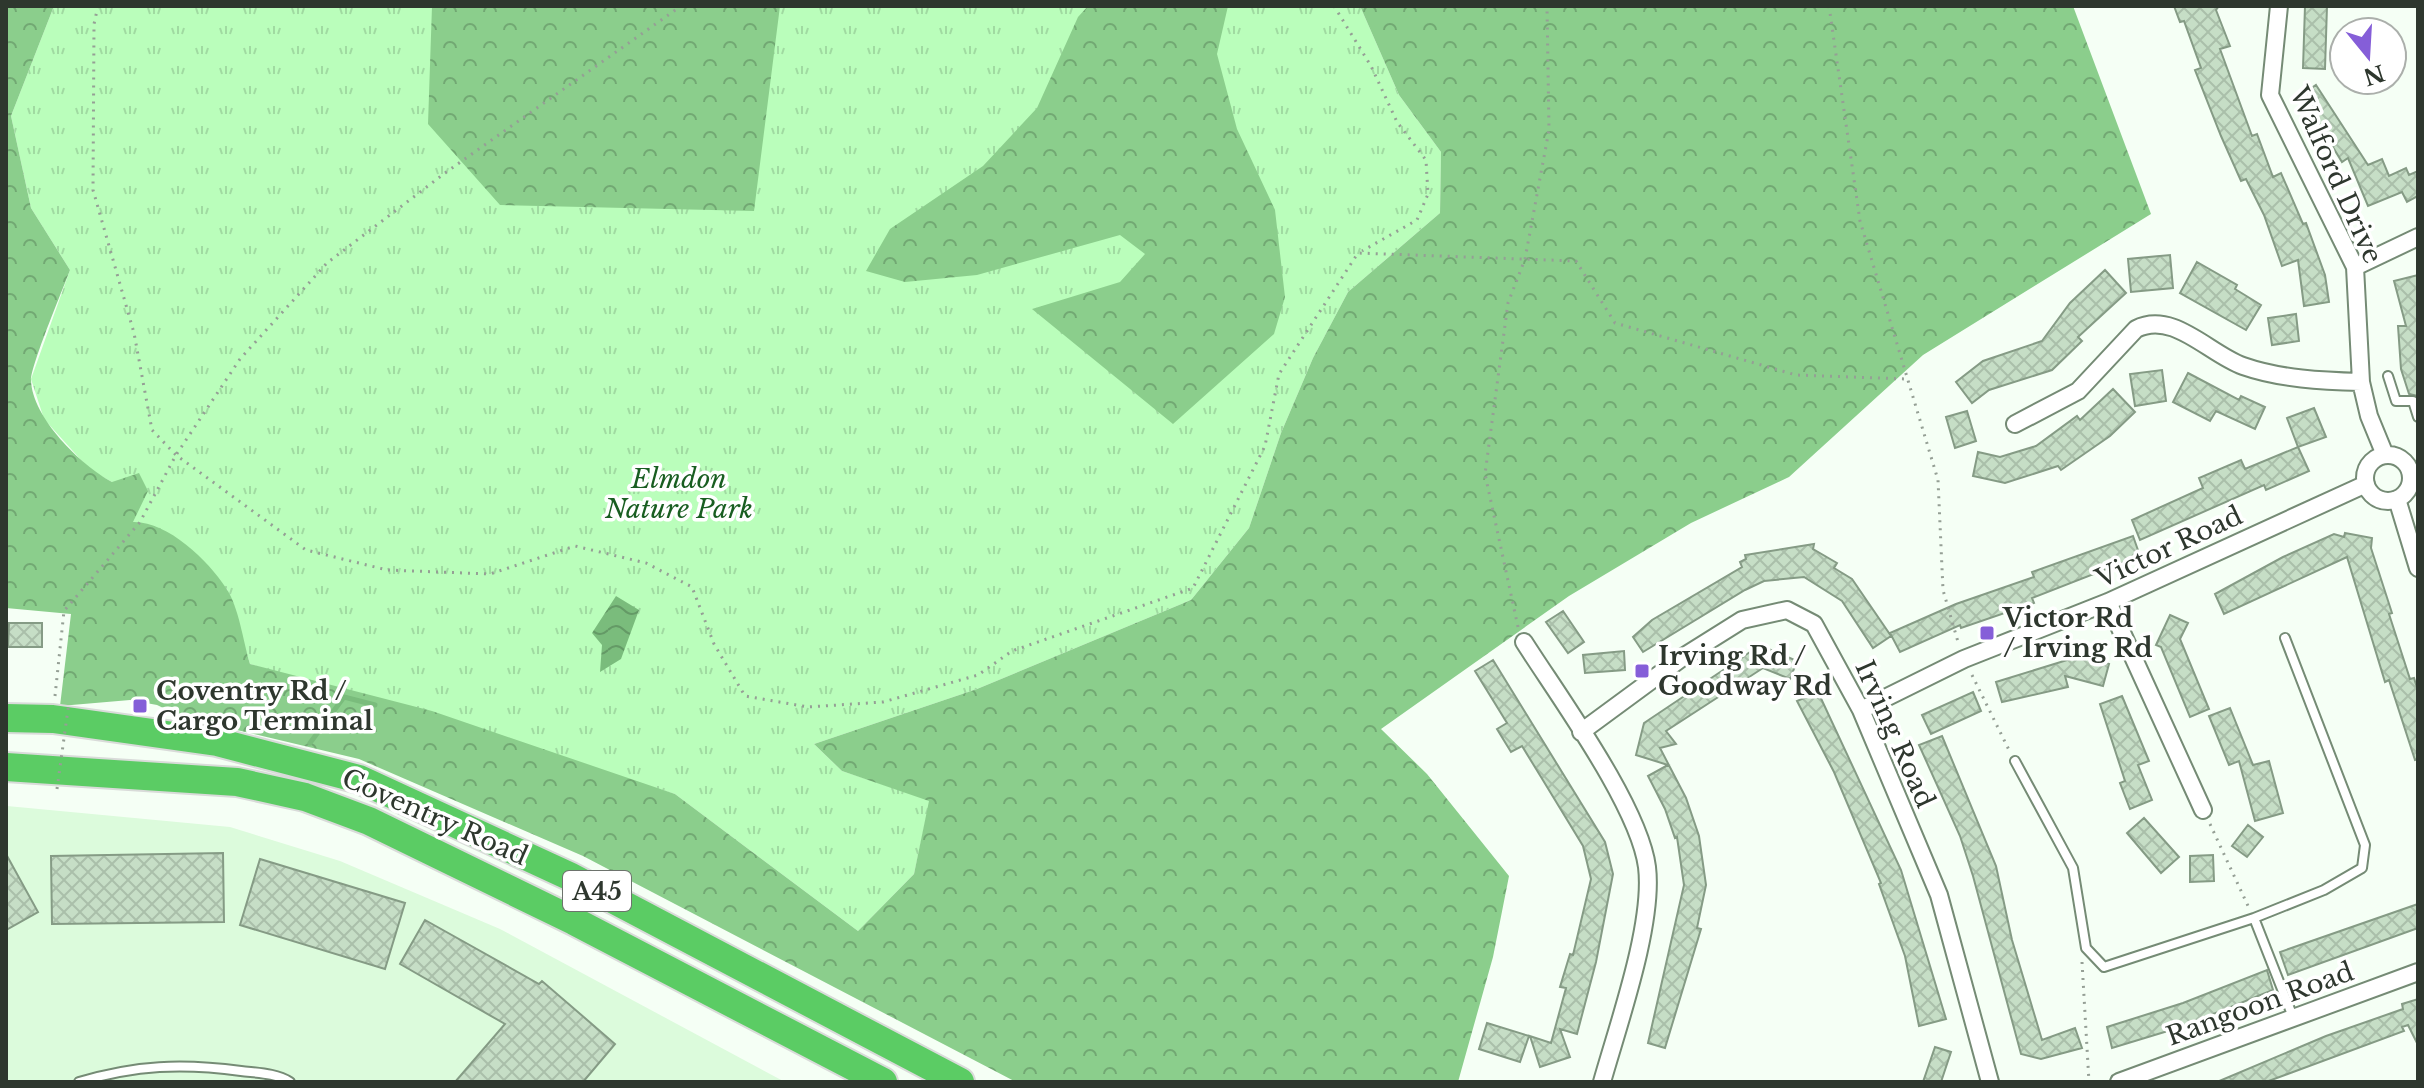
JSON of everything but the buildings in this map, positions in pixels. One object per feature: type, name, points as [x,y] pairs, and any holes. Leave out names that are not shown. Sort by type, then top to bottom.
[{"type":"highway","name":"Coventry Road","points":[[6,718],[61,710],[217,742],[359,779],[569,876],[960,1082]]},
{"type":"highway","name":"Coventry Road","points":[[10,763],[130,758],[305,797],[369,821],[574,921],[883,1082]]},
{"type":"street","name":"Walford Drive","points":[[2279,6],[2270,95],[2355,267],[2361,382],[2369,416],[2385,455]]},
{"type":"street","points":[[2355,267],[2418,237]]},
{"type":"street","points":[[2015,424],[2078,391],[2136,329],[2146,324],[2170,325],[2245,367],[2290,376],[2361,382]]},
{"type":"street","points":[[2385,455],[2402,459],[2414,468],[2411,483],[2397,499],[2378,499],[2366,484],[2366,471],[2371,462],[2385,455]]},
{"type":"street","name":"Victor Road","points":[[1861,710],[1964,659],[2108,602],[2366,484]]},
{"type":"street","points":[[2397,499],[2418,568]]},
{"type":"street","points":[[2108,602],[2203,810]]},
{"type":"street","name":"Irving Road","points":[[1581,732],[1695,649],[1742,620],[1787,610],[1814,624],[1861,710],[1939,895],[1990,1082]]},
{"type":"street","points":[[1524,642],[1623,803],[1647,866],[1648,896],[1640,936],[1602,1082]]},
{"type":"street","name":"Rangoon Road","points":[[2119,1082],[2418,972]]},
{"type":"lane","points":[[2388,376],[2396,401],[2413,401],[2418,417]]},
{"type":"lane","points":[[2015,761],[2073,868],[2086,948],[2104,967],[2254,918],[2324,890],[2362,868],[2365,845],[2285,638]]},
{"type":"lane","points":[[2254,918],[2293,1017]]},
{"type":"lane","points":[[79,1082],[139,1067],[191,1064],[273,1075],[290,1082]]},
{"type":"path","points":[[98,6],[94,24],[93,190],[134,333],[152,430],[176,455],[306,550],[387,570],[490,574],[575,546],[646,563],[692,587],[714,644],[745,696],[808,707],[883,702],[978,675],[1012,651],[1193,588],[1265,446],[1279,374],[1358,253],[1417,220],[1428,194],[1426,160],[1397,122],[1371,66],[1334,6]]},
{"type":"path","points":[[57,789],[64,611],[140,522],[176,455],[240,359],[327,263],[445,173],[681,6]]},
{"type":"path","points":[[1524,642],[1511,610],[1485,474],[1508,303],[1525,259],[1549,130],[1547,6]]},
{"type":"path","points":[[1829,6],[1860,221],[1938,480],[1943,590],[1964,659],[2015,761]]},
{"type":"path","points":[[1358,253],[1576,261],[1615,323],[1796,375],[1906,379]]},
{"type":"path","points":[[2203,810],[2254,918]]},
{"type":"path","points":[[2086,948],[2081,965],[2089,1082]]},
{"type":"shaded area","points":[[7,806],[230,827],[340,861],[500,929],[785,1082],[6,1082]]},
{"type":"green space","points":[[6,6],[54,6],[11,116],[31,208],[70,270],[32,372],[33,395],[60,439],[86,464],[112,482],[139,473],[148,491],[133,522],[146,523],[173,535],[198,555],[218,577],[234,605],[250,664],[432,711],[675,794],[858,931],[914,874],[929,801],[842,771],[814,744],[977,689],[1191,600],[1249,528],[1281,433],[1313,358],[1348,292],[1440,213],[1441,152],[1399,95],[1360,6],[2073,6],[2151,214],[1923,355],[1789,477],[1691,523],[1569,596],[1381,729],[1427,774],[1509,876],[1493,957],[1458,1082],[1016,1082],[583,856],[359,759],[182,717],[157,705],[130,700],[60,706],[71,614],[6,608]]},
{"type":"green space","name":"Elmdon Nature Park","points":[[54,6],[1360,6],[1399,95],[1441,152],[1440,213],[1348,292],[1313,358],[1281,433],[1249,528],[1191,600],[977,689],[814,744],[842,771],[930,800],[914,874],[858,931],[675,794],[250,664],[227,589],[132,522],[112,482],[90,470],[44,419],[31,379],[70,270],[31,208],[11,116]]},
{"type":"green space","points":[[432,6],[780,6],[754,211],[500,205],[428,124]]},
{"type":"green space","points":[[1088,6],[1228,6],[1217,54],[1237,129],[1275,210],[1285,297],[1274,334],[1173,424],[1032,309],[1120,282],[1145,254],[1120,235],[977,275],[905,282],[866,271],[890,229],[983,166],[1037,108],[1078,17]]},
{"type":"water","points":[[616,596],[639,610],[621,659],[600,672],[602,645],[592,633]]},
{"type":"waterway","points":[[310,743],[344,697],[375,705]]},
{"type":"place","name":"Victor Rd / Irving Rd","points":[[1987,633]]},
{"type":"place","name":"Irving Rd / Goodway Rd","points":[[1642,671]]},
{"type":"place","name":"Coventry Rd / Cargo Terminal","points":[[140,706]]}]
